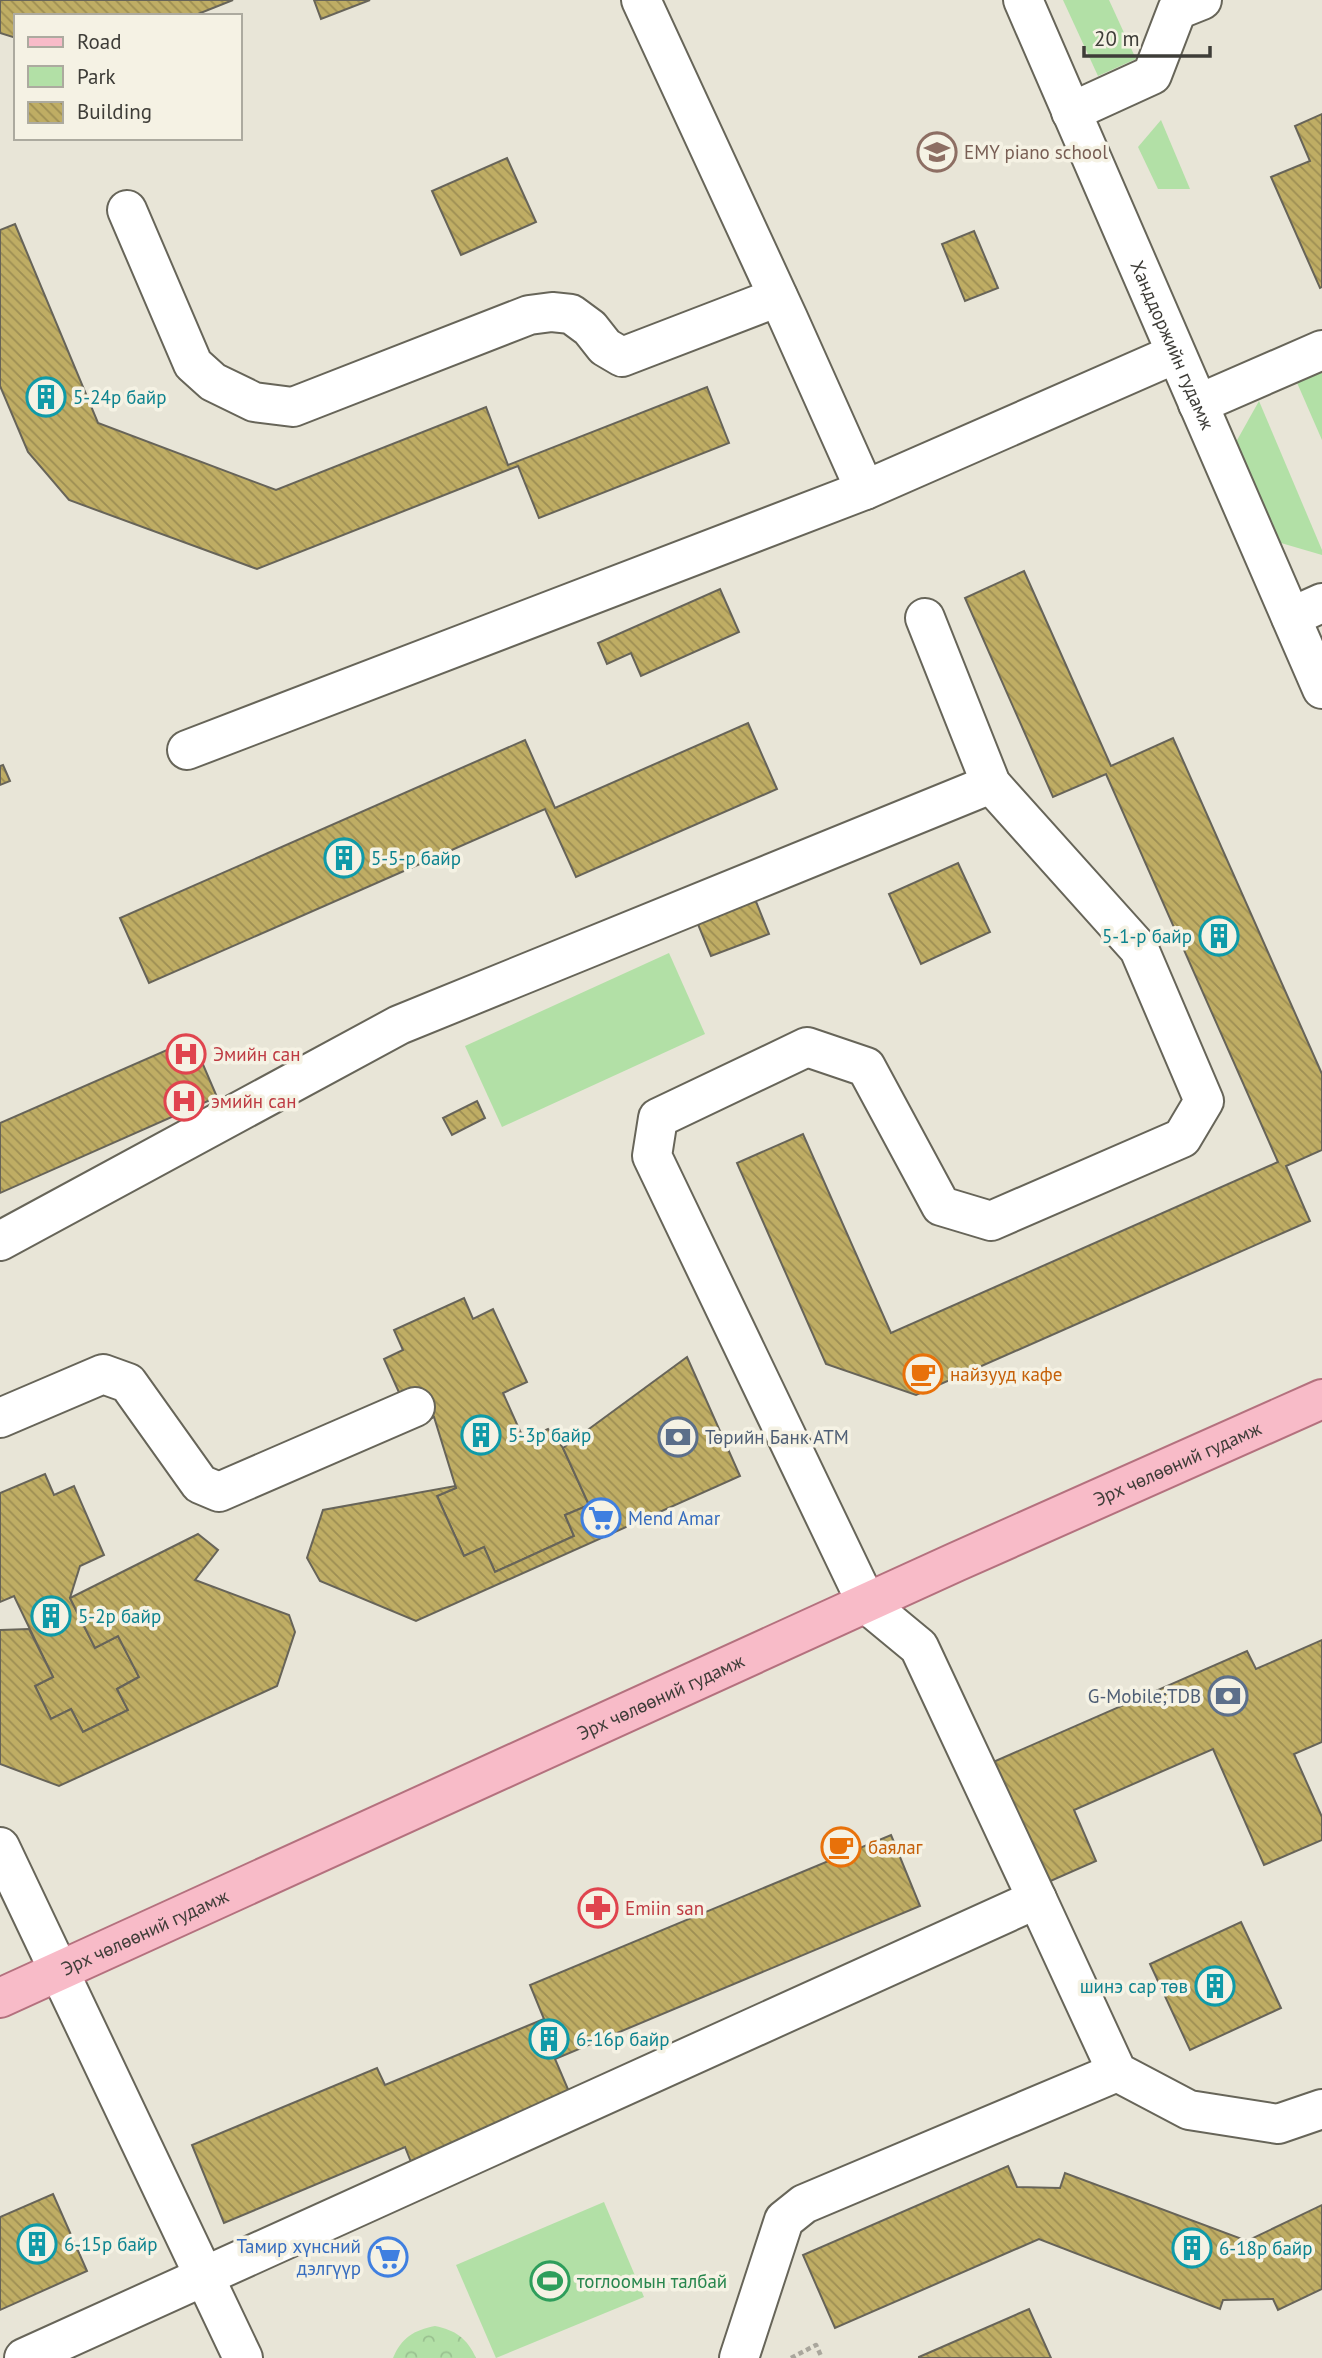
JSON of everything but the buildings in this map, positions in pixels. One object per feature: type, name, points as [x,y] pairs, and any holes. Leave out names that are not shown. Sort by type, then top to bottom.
[{"type":"main road","name":"Эрх чөлөөний гудамж","points":[[0,1998],[60,1973],[956,1562],[1322,1399]]},
{"type":"street","points":[[641,0],[865,490]]},
{"type":"street","name":"Ханддоржийн гудамж","points":[[1023,0],[1198,404],[1306,610],[1322,689]]},
{"type":"street","points":[[1071,112],[1152,75],[1177,10],[1202,0]]},
{"type":"street","points":[[127,210],[192,363],[214,382],[254,402],[293,407],[529,315],[552,312],[571,314],[590,328],[605,347],[622,357],[778,297]]},
{"type":"street","points":[[1198,404],[1322,350]]},
{"type":"street","points":[[187,750],[865,490],[1175,354]]},
{"type":"street","points":[[925,618],[991,784],[1139,949],[1204,1101],[1182,1138],[991,1221],[941,1206],[866,1067],[807,1047],[658,1118],[652,1156],[867,1604],[919,1647],[1117,2072],[1189,2110],[1278,2124],[1322,2109]]},
{"type":"street","points":[[0,1241],[399,1025],[991,784]]},
{"type":"street","points":[[0,1418],[103,1374],[128,1383],[200,1484],[219,1492],[415,1407]]},
{"type":"street","points":[[0,1847],[243,2358]]},
{"type":"street","points":[[24,2358],[1037,1899]]},
{"type":"street","points":[[739,2358],[783,2220],[804,2204],[1117,2072]]},
{"type":"path","points":[[791,2358],[816,2345],[822,2358]]},
{"type":"green space","points":[[1063,0],[1109,0],[1136,59],[1098,76]]},
{"type":"green space","points":[[1161,120],[1190,189],[1158,189],[1138,147]]},
{"type":"green space","points":[[1322,355],[1322,440],[1291,369]]},
{"type":"green space","points":[[1259,401],[1322,555],[1281,543],[1236,442]]},
{"type":"green space","points":[[669,953],[705,1034],[502,1127],[465,1046]]},
{"type":"green space","name":"тоглоомын талбай","points":[[604,2202],[644,2297],[496,2358],[456,2265]]},
{"type":"green space","points":[[435,2326],[460,2336],[476,2358],[393,2358],[409,2336]]},
{"type":"place","name":"EMY piano school","points":[[937,152]]},
{"type":"place","name":"5-24р байр","points":[[46,397]]},
{"type":"place","name":"5-5-р байр","points":[[344,858]]},
{"type":"place","name":"5-1-р байр","points":[[1219,936]]},
{"type":"place","name":"Эмийн сан","points":[[186,1054]]},
{"type":"place","name":"эмийн сан","points":[[184,1101]]},
{"type":"place","name":"найзууд кафе","points":[[923,1374]]},
{"type":"place","name":"5-3р байр","points":[[481,1435]]},
{"type":"place","name":"Төрийн Банк АТМ","points":[[678,1437]]},
{"type":"place","name":"Mend Amar","points":[[601,1518]]},
{"type":"place","name":"5-2р байр","points":[[51,1616]]},
{"type":"place","name":"G-Mobile;TDB","points":[[1228,1696]]},
{"type":"place","name":"баялаг","points":[[841,1847]]},
{"type":"place","name":"Emiin san","points":[[598,1908]]},
{"type":"place","name":"шинэ сар төв","points":[[1215,1986]]},
{"type":"place","name":"6-16р байр","points":[[549,2039]]},
{"type":"place","name":"6-15р байр","points":[[37,2244]]},
{"type":"place","name":"6-18р байр","points":[[1192,2248]]},
{"type":"place","name":"Тамир хүнсний дэлгүүр","points":[[388,2257]]},
{"type":"place","name":"тоглоомын талбай","points":[[550,2281]]}]
